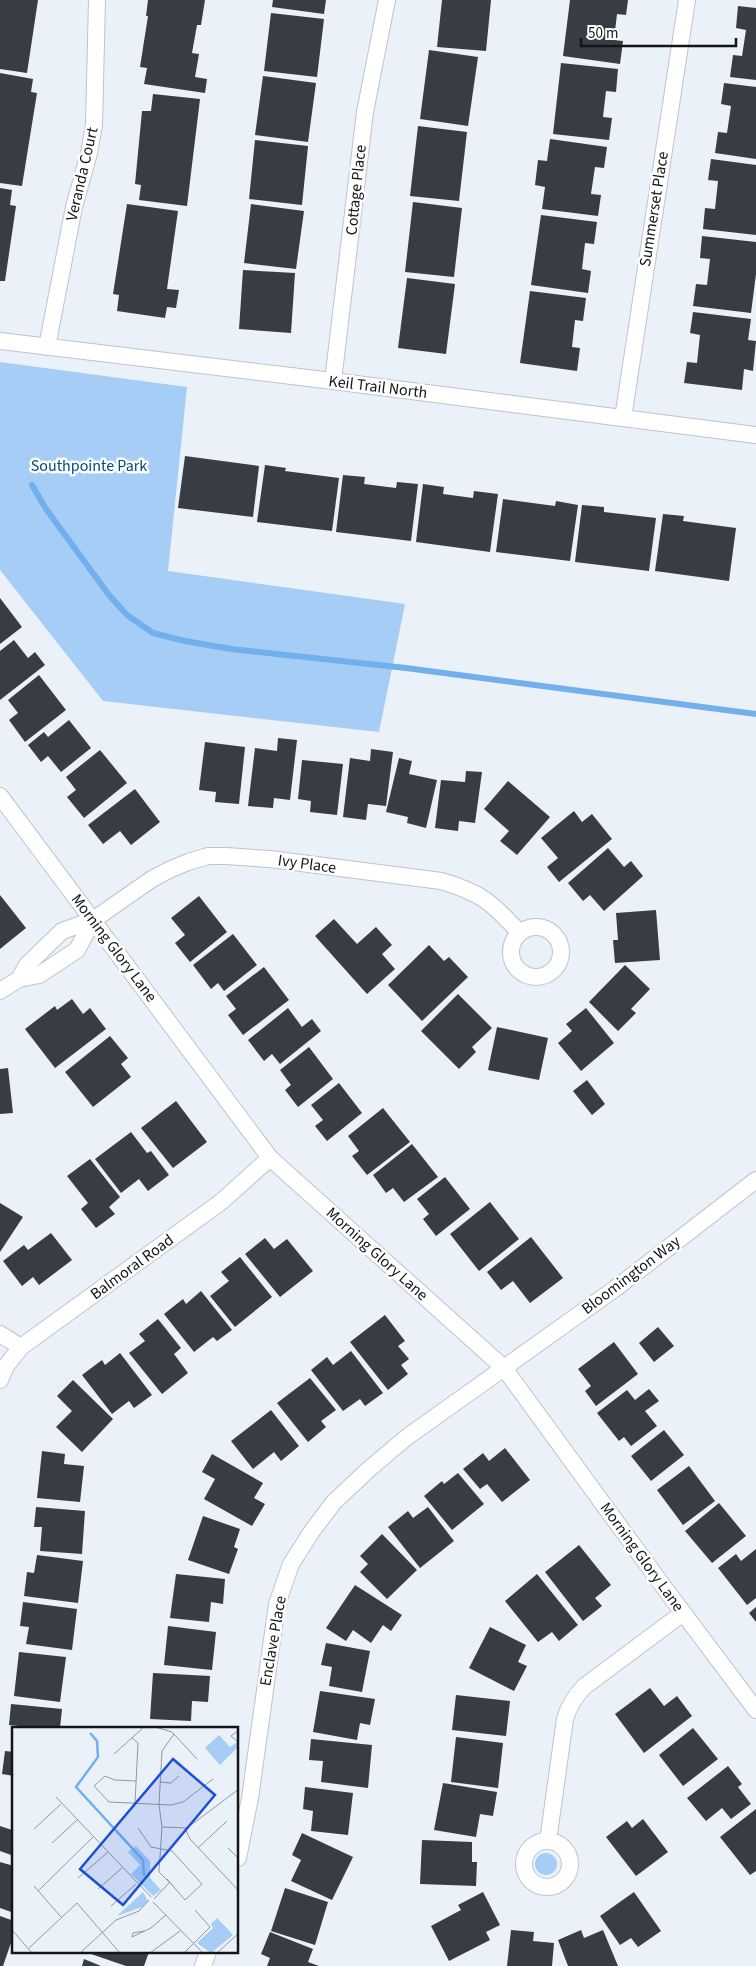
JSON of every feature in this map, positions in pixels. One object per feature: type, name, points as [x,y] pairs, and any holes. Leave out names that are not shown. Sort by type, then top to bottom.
[{"type":"street","name":"Veranda Court","points":[[47,347],[74,207],[90,153],[94,125],[97,0]]},
{"type":"street","name":"Cottage Place","points":[[334,381],[365,112],[387,0]]},
{"type":"street","name":"Summerset Place","points":[[622,418],[688,0]]},
{"type":"street","name":"Keil Trail North","points":[[0,341],[334,381],[756,435]]},
{"type":"street","name":"Morning Glory Lane","points":[[0,796],[270,1158],[504,1368],[756,1710]]},
{"type":"street","name":"Ivy Place","points":[[93,920],[169,870],[208,856],[226,856],[270,859],[441,881],[487,899],[519,932]]},
{"type":"street","points":[[19,979],[27,965],[62,931],[93,920]]},
{"type":"street","points":[[0,990],[19,979],[39,976],[77,950],[93,920]]},
{"type":"street","name":"Balmoral Road","points":[[0,1380],[6,1366],[21,1347],[221,1202],[270,1158]]},
{"type":"street","name":"Bloomington Way","points":[[504,1368],[616,1288],[756,1180]]},
{"type":"street","points":[[0,1334],[21,1347]]},
{"type":"street","name":"Enclave Place","points":[[239,1854],[246,1827],[270,1643],[277,1604],[291,1564],[312,1531],[334,1502],[368,1470],[407,1437],[504,1368]]},
{"type":"street","points":[[548,1841],[565,1718],[572,1701],[585,1686],[683,1613]]},
{"type":"street","points":[[203,1966],[207,1954]]},
{"type":"green space","name":"Southpointe Park","points":[[0,362],[187,387],[168,571],[405,604],[379,732],[103,701],[0,570]]},
{"type":"green space","points":[[542,1853],[550,1853],[557,1860],[557,1868],[550,1875],[542,1875],[535,1868],[535,1860]]},
{"type":"building","points":[[0,0],[38,0],[27,73],[0,69]]},
{"type":"building","points":[[148,0],[205,0],[201,25],[197,25],[192,53],[199,54],[195,77],[207,79],[205,93],[144,84],[147,68],[140,67],[148,16],[146,16]]},
{"type":"building","points":[[273,0],[326,0],[324,14],[272,7]]},
{"type":"building","points":[[442,0],[491,0],[486,51],[437,47]]},
{"type":"building","points":[[570,0],[628,0],[626,15],[617,14],[614,40],[623,41],[620,64],[563,56]]},
{"type":"building","points":[[738,6],[756,8],[756,80],[730,77],[733,55],[742,56],[746,30],[736,28]]},
{"type":"building","points":[[271,13],[324,19],[317,77],[264,71]]},
{"type":"building","points":[[429,50],[478,57],[468,126],[420,119]]},
{"type":"building","points":[[561,63],[618,69],[616,92],[606,91],[603,117],[612,118],[609,140],[553,134]]},
{"type":"building","points":[[0,73],[33,79],[31,92],[37,93],[22,186],[0,183]]},
{"type":"building","points":[[263,76],[316,83],[308,142],[255,135]]},
{"type":"building","points":[[724,83],[756,87],[756,159],[715,153],[718,132],[727,133],[731,106],[721,104]]},
{"type":"building","points":[[153,94],[200,99],[187,206],[139,200],[141,185],[135,184],[142,111],[151,111]]},
{"type":"building","points":[[418,126],[467,132],[459,201],[410,196]]},
{"type":"building","points":[[550,139],[607,147],[604,168],[595,167],[591,194],[601,195],[598,216],[542,209],[545,187],[535,185],[538,160],[547,161]]},
{"type":"building","points":[[255,140],[308,146],[302,205],[249,199]]},
{"type":"building","points":[[711,159],[756,165],[756,235],[703,229],[705,208],[715,209],[718,181],[708,180]]},
{"type":"building","points":[[0,188],[12,190],[10,205],[16,206],[5,281],[0,281]]},
{"type":"building","points":[[413,202],[462,208],[454,277],[405,272]]},
{"type":"building","points":[[127,204],[178,211],[167,289],[179,290],[176,308],[167,307],[165,318],[117,311],[119,295],[113,294]]},
{"type":"building","points":[[251,204],[304,211],[296,269],[244,263]]},
{"type":"building","points":[[541,215],[597,222],[594,244],[585,243],[582,269],[591,271],[588,293],[531,285]]},
{"type":"building","points":[[702,236],[756,242],[756,274],[751,313],[693,306],[696,284],[707,285],[710,259],[700,258]]},
{"type":"building","points":[[243,270],[295,273],[291,333],[239,329]]},
{"type":"building","points":[[407,278],[455,284],[446,354],[398,348]]},
{"type":"building","points":[[530,291],[586,298],[583,321],[575,320],[572,347],[580,348],[577,371],[520,363]]},
{"type":"building","points":[[693,312],[751,319],[748,340],[756,341],[753,371],[744,369],[742,390],[684,383],[687,362],[697,363],[700,335],[690,333]]},
{"type":"building","points":[[185,456],[259,466],[253,517],[178,508]]},
{"type":"building","points":[[265,465],[286,468],[285,471],[339,478],[332,531],[257,522]]},
{"type":"building","points":[[343,475],[365,477],[364,484],[396,488],[397,482],[418,484],[411,541],[336,532]]},
{"type":"building","points":[[423,484],[444,487],[443,494],[473,498],[474,491],[498,494],[490,552],[416,542]]},
{"type":"building","points":[[503,499],[555,506],[556,501],[578,505],[570,561],[496,552]]},
{"type":"building","points":[[582,505],[604,507],[604,512],[656,518],[649,571],[575,562]]},
{"type":"building","points":[[663,514],[684,516],[683,521],[736,528],[729,581],[655,571]]},
{"type":"building","points":[[0,598],[22,627],[0,644]]},
{"type":"building","points":[[14,640],[28,658],[35,652],[45,665],[0,700],[0,651]]},
{"type":"building","points":[[39,675],[66,710],[25,742],[9,720],[18,713],[8,700]]},
{"type":"building","points":[[69,720],[91,748],[61,772],[48,756],[41,762],[28,745],[44,732],[48,737]]},
{"type":"building","points":[[278,738],[297,740],[290,800],[274,798],[273,808],[248,806],[255,748],[277,751]]},
{"type":"building","points":[[205,742],[245,747],[239,804],[215,802],[216,792],[199,790]]},
{"type":"building","points":[[371,749],[393,752],[386,806],[368,804],[366,820],[343,817],[350,758],[370,761]]},
{"type":"building","points":[[100,750],[127,783],[84,818],[67,797],[76,790],[66,777]]},
{"type":"building","points":[[399,758],[412,761],[409,774],[437,780],[426,828],[407,823],[408,817],[386,812]]},
{"type":"building","points":[[302,760],[343,764],[337,815],[310,812],[311,801],[298,799]]},
{"type":"building","points":[[466,771],[482,772],[475,823],[459,821],[458,831],[435,828],[441,780],[465,782]]},
{"type":"building","points":[[508,781],[550,817],[517,855],[500,841],[509,831],[484,809]]},
{"type":"building","points":[[135,789],[160,822],[131,845],[120,831],[103,844],[88,825]]},
{"type":"building","points":[[574,811],[582,822],[592,814],[612,839],[559,882],[547,867],[558,858],[541,838]]},
{"type":"building","points":[[608,848],[624,867],[631,861],[643,876],[604,911],[590,895],[583,901],[568,883]]},
{"type":"building","points":[[0,895],[26,928],[0,949]]},
{"type":"building","points":[[199,896],[227,932],[190,962],[175,943],[185,935],[171,918]]},
{"type":"building","points":[[656,910],[660,960],[615,963],[613,940],[618,940],[616,913]]},
{"type":"building","points":[[334,919],[357,944],[376,927],[392,945],[382,954],[395,969],[367,994],[315,936]]},
{"type":"building","points":[[233,934],[257,965],[224,991],[218,983],[211,989],[193,965]]},
{"type":"building","points":[[429,945],[444,961],[449,957],[468,977],[422,1021],[388,985]]},
{"type":"building","points":[[625,965],[650,989],[631,1009],[636,1013],[618,1031],[589,1002]]},
{"type":"building","points":[[264,967],[289,1000],[243,1035],[228,1015],[236,1009],[226,996]]},
{"type":"building","points":[[458,994],[492,1028],[472,1047],[476,1052],[459,1069],[421,1031]]},
{"type":"building","points":[[72,999],[83,1014],[90,1008],[106,1029],[55,1068],[25,1029],[55,1006],[57,1010]]},
{"type":"building","points":[[288,1008],[302,1027],[312,1019],[321,1031],[280,1064],[272,1054],[264,1061],[248,1040]]},
{"type":"building","points":[[586,1008],[614,1043],[581,1071],[558,1043],[572,1031],[566,1024]]},
{"type":"building","points":[[497,1027],[548,1038],[539,1080],[488,1070]]},
{"type":"building","points":[[110,1036],[128,1058],[121,1064],[131,1077],[93,1107],[65,1072]]},
{"type":"building","points":[[309,1047],[333,1079],[298,1107],[285,1090],[291,1085],[280,1070]]},
{"type":"building","points":[[8,1068],[13,1113],[0,1114],[0,1069]]},
{"type":"building","points":[[587,1080],[605,1104],[592,1115],[573,1091]]},
{"type":"building","points":[[339,1083],[362,1113],[327,1141],[315,1126],[323,1120],[311,1105]]},
{"type":"building","points":[[176,1101],[207,1142],[173,1168],[141,1128]]},
{"type":"building","points":[[383,1108],[410,1142],[367,1175],[352,1156],[359,1151],[348,1136]]},
{"type":"building","points":[[131,1132],[147,1153],[151,1151],[169,1175],[148,1191],[139,1179],[121,1193],[95,1159]]},
{"type":"building","points":[[412,1144],[438,1177],[404,1202],[393,1188],[386,1193],[373,1175]]},
{"type":"building","points":[[90,1159],[120,1197],[109,1207],[115,1214],[96,1228],[81,1209],[88,1203],[67,1176]]},
{"type":"building","points":[[445,1177],[470,1209],[436,1236],[423,1219],[429,1214],[417,1199]]},
{"type":"building","points":[[490,1202],[519,1239],[479,1271],[450,1234]]},
{"type":"building","points":[[0,1203],[23,1217],[0,1252]]},
{"type":"building","points":[[51,1233],[72,1260],[39,1285],[33,1277],[22,1286],[3,1261],[24,1245],[28,1250]]},
{"type":"building","points":[[531,1237],[563,1278],[530,1303],[513,1281],[501,1290],[487,1272]]},
{"type":"building","points":[[265,1238],[274,1249],[287,1239],[313,1271],[280,1297],[245,1254]]},
{"type":"building","points":[[240,1257],[272,1297],[235,1327],[210,1296],[229,1281],[221,1272]]},
{"type":"building","points":[[201,1291],[232,1330],[217,1341],[213,1337],[194,1352],[164,1314],[183,1299],[186,1304]]},
{"type":"building","points":[[385,1315],[405,1341],[398,1346],[409,1359],[401,1365],[408,1374],[388,1390],[350,1342]]},
{"type":"building","points":[[158,1319],[181,1348],[174,1354],[188,1373],[162,1394],[129,1353],[145,1341],[139,1334]]},
{"type":"building","points":[[658,1327],[674,1346],[654,1362],[639,1343]]},
{"type":"building","points":[[614,1342],[638,1374],[596,1406],[585,1391],[591,1386],[578,1369]]},
{"type":"building","points":[[351,1351],[383,1393],[365,1406],[360,1399],[343,1411],[311,1370],[327,1357],[333,1365]]},
{"type":"building","points":[[120,1353],[152,1395],[134,1408],[129,1401],[112,1414],[82,1375],[102,1360],[105,1365]]},
{"type":"building","points":[[310,1378],[336,1410],[321,1421],[326,1427],[308,1442],[277,1403]]},
{"type":"building","points":[[73,1380],[113,1419],[82,1452],[56,1427],[72,1411],[57,1396]]},
{"type":"building","points":[[649,1389],[659,1401],[645,1411],[657,1426],[631,1446],[624,1437],[619,1441],[597,1413],[627,1390],[635,1400]]},
{"type":"building","points":[[271,1410],[299,1446],[281,1461],[274,1452],[253,1469],[231,1441]]},
{"type":"building","points":[[664,1430],[684,1455],[651,1481],[631,1456]]},
{"type":"building","points":[[505,1448],[530,1480],[502,1502],[487,1484],[480,1489],[463,1469],[483,1453],[489,1461]]},
{"type":"building","points":[[42,1451],[65,1454],[64,1464],[84,1466],[80,1502],[37,1498]]},
{"type":"building","points":[[212,1454],[263,1483],[254,1498],[265,1504],[252,1526],[204,1499],[215,1479],[202,1472]]},
{"type":"building","points":[[689,1466],[715,1501],[683,1525],[657,1490]]},
{"type":"building","points":[[458,1473],[484,1504],[452,1530],[424,1496],[442,1481],[444,1484]]},
{"type":"building","points":[[719,1503],[746,1536],[712,1563],[685,1531]]},
{"type":"building","points":[[36,1507],[85,1511],[82,1554],[40,1551],[42,1527],[34,1527]]},
{"type":"building","points":[[428,1507],[454,1541],[420,1568],[388,1527],[408,1511],[413,1518]]},
{"type":"building","points":[[203,1516],[240,1529],[234,1547],[238,1549],[229,1574],[188,1560]]},
{"type":"building","points":[[382,1534],[417,1570],[387,1599],[360,1572],[368,1564],[360,1556]]},
{"type":"building","points":[[579,1545],[611,1585],[595,1598],[602,1606],[583,1621],[545,1572]]},
{"type":"building","points":[[756,1549],[756,1598],[747,1605],[718,1568],[736,1554],[741,1561]]},
{"type":"building","points":[[37,1555],[83,1561],[78,1603],[24,1596],[27,1572],[34,1573]]},
{"type":"building","points":[[176,1574],[225,1579],[223,1604],[211,1602],[209,1622],[170,1618]]},
{"type":"building","points":[[537,1574],[578,1625],[559,1641],[552,1632],[538,1642],[505,1601]]},
{"type":"building","points":[[355,1585],[402,1615],[391,1631],[383,1625],[371,1643],[353,1630],[346,1641],[326,1628]]},
{"type":"building","points":[[23,1602],[77,1609],[72,1650],[26,1644],[29,1627],[20,1626]]},
{"type":"building","points":[[756,1607],[756,1622],[749,1613]]},
{"type":"building","points":[[168,1626],[216,1632],[212,1670],[164,1665]]},
{"type":"building","points":[[490,1627],[526,1645],[518,1662],[527,1666],[514,1691],[469,1668]]},
{"type":"building","points":[[326,1643],[370,1651],[362,1692],[329,1686],[332,1667],[321,1665]]},
{"type":"building","points":[[19,1652],[66,1657],[60,1702],[14,1696]]},
{"type":"building","points":[[153,1673],[210,1676],[208,1702],[192,1701],[191,1721],[150,1719]]},
{"type":"building","points":[[650,1688],[664,1706],[677,1696],[692,1716],[644,1753],[615,1714]]},
{"type":"building","points":[[320,1691],[375,1699],[370,1725],[360,1723],[357,1740],[313,1732]]},
{"type":"building","points":[[456,1695],[510,1701],[506,1736],[452,1730]]},
{"type":"building","points":[[11,1704],[62,1709],[60,1727],[19,1727],[9,1725]]},
{"type":"building","points":[[693,1728],[718,1759],[683,1786],[659,1755]]},
{"type":"building","points":[[456,1737],[503,1743],[498,1788],[451,1782]]},
{"type":"building","points":[[311,1739],[372,1745],[368,1788],[321,1782],[323,1761],[309,1760]]},
{"type":"building","points":[[5,1751],[12,1752],[12,1776],[2,1774]]},
{"type":"building","points":[[728,1766],[742,1784],[738,1787],[751,1804],[731,1819],[722,1808],[706,1821],[687,1798]]},
{"type":"building","points":[[443,1783],[497,1792],[493,1816],[480,1814],[476,1837],[434,1830]]},
{"type":"building","points":[[305,1787],[353,1793],[348,1835],[311,1831],[313,1811],[303,1809]]},
{"type":"building","points":[[756,1809],[756,1871],[750,1875],[720,1837]]},
{"type":"building","points":[[643,1819],[668,1852],[636,1876],[606,1837],[627,1821],[632,1828]]},
{"type":"building","points":[[0,1826],[12,1830],[12,1855],[0,1851]]},
{"type":"building","points":[[302,1833],[353,1857],[332,1900],[291,1881],[301,1860],[292,1855]]},
{"type":"building","points":[[422,1840],[472,1842],[472,1862],[477,1862],[476,1886],[420,1884]]},
{"type":"building","points":[[0,1862],[12,1865],[12,1912],[0,1908]]},
{"type":"building","points":[[285,1888],[328,1902],[315,1945],[271,1931]]},
{"type":"building","points":[[483,1892],[500,1925],[486,1932],[490,1940],[449,1961],[431,1926],[461,1910],[458,1905]]},
{"type":"building","points":[[634,1892],[661,1931],[638,1947],[631,1938],[620,1945],[600,1916]]},
{"type":"building","points":[[0,1916],[12,1920],[12,1940],[3,1966],[0,1966]]},
{"type":"building","points":[[511,1930],[534,1932],[533,1941],[554,1943],[552,1966],[507,1966]]},
{"type":"building","points":[[581,1930],[584,1938],[603,1930],[618,1966],[568,1966],[558,1940]]},
{"type":"building","points":[[270,1932],[313,1949],[308,1962],[319,1966],[267,1966],[270,1958],[261,1954]]},
{"type":"building","points":[[91,1954],[148,1954],[144,1966],[126,1966]]},
{"type":"building","points":[[84,1959],[101,1966],[82,1966]]},
{"type":"waterway","points":[[32,485],[46,509],[109,595],[127,615],[153,633],[231,649],[406,668],[756,714]]}]
